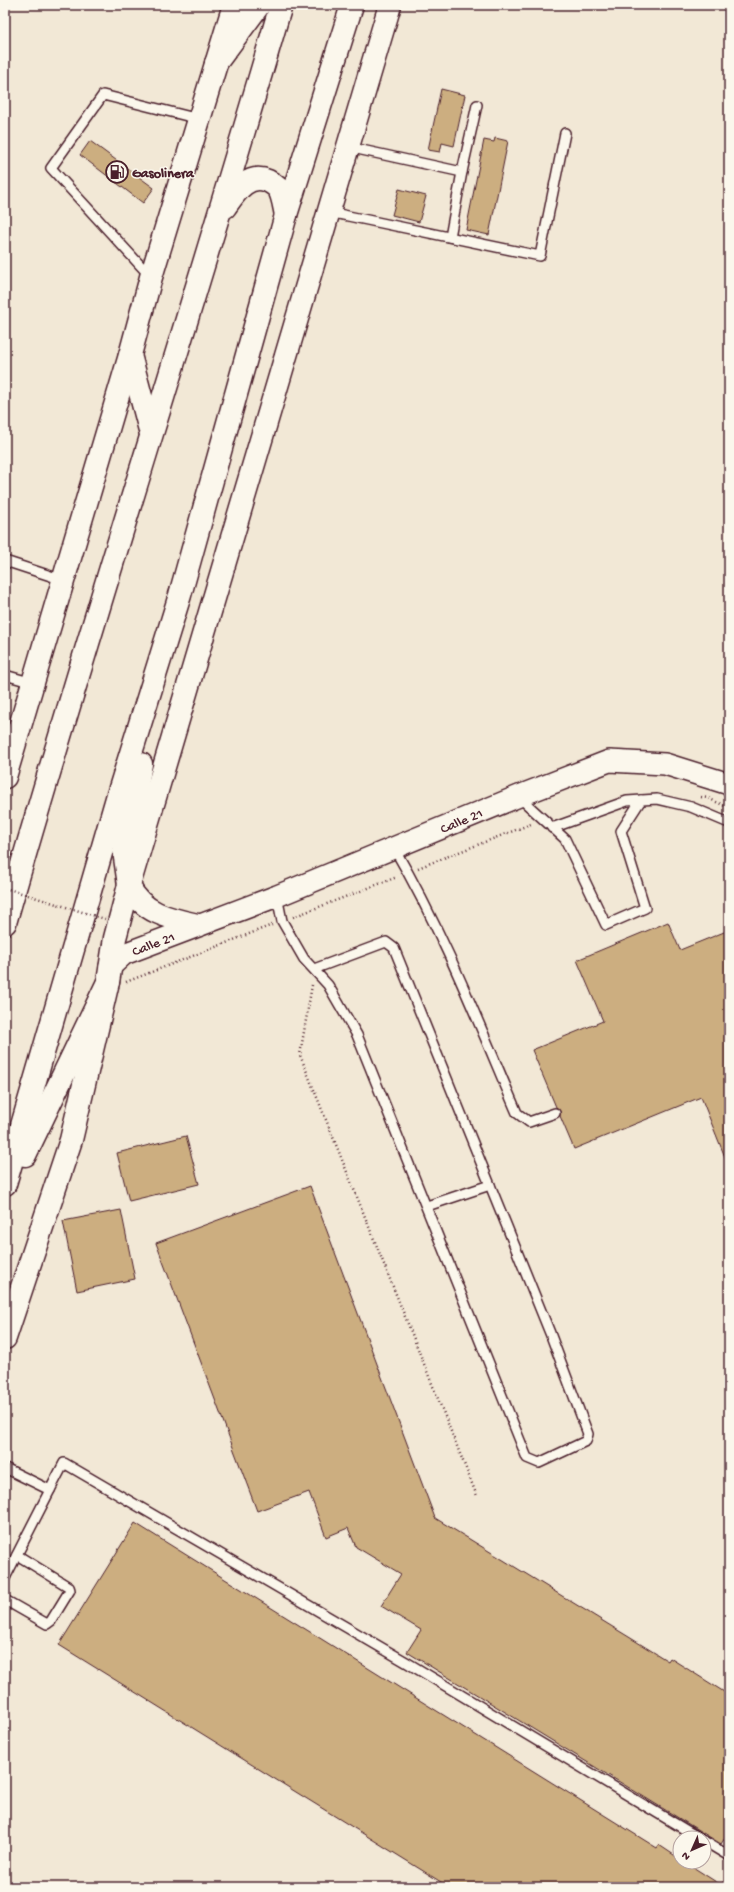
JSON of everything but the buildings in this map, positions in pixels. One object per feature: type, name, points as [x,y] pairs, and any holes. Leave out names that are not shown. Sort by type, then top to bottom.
[{"type":"main road","points":[[5,777],[130,355],[151,277],[234,5]]},
{"type":"main road","points":[[216,63],[259,5]]},
{"type":"main road","points":[[5,923],[12,883],[220,214],[280,5]]},
{"type":"main road","points":[[5,1184],[138,729],[182,588],[286,215],[341,45],[352,5]]},
{"type":"main road","points":[[341,45],[362,5]]},
{"type":"main road","points":[[5,1338],[71,1140],[109,974],[115,938],[129,885],[390,5]]},
{"type":"main road","points":[[220,214],[239,188],[252,179],[263,178],[273,183],[278,189],[286,215]]},
{"type":"main road","points":[[130,355],[151,434]]},
{"type":"main road","points":[[129,885],[124,851],[147,742],[144,735],[138,729]]},
{"type":"main road","points":[[5,895],[12,883]]},
{"type":"main road","points":[[5,1196],[109,974]]},
{"type":"street","name":"Calle 21","points":[[109,974],[124,954],[277,896],[518,796],[609,761],[665,764],[729,784]]},
{"type":"street","name":"Calle 21","points":[[129,885],[135,897],[150,910],[167,918],[200,925]]},
{"type":"lane","points":[[151,277],[51,168],[103,95],[199,119]]},
{"type":"lane","points":[[450,237],[462,172],[477,105]]},
{"type":"lane","points":[[329,212],[540,256],[565,133]]},
{"type":"lane","points":[[348,147],[462,172]]},
{"type":"lane","points":[[5,561],[63,580]]},
{"type":"lane","points":[[5,675],[33,683]]},
{"type":"lane","points":[[518,796],[565,839],[606,925],[645,908],[621,831],[642,800]]},
{"type":"lane","points":[[552,828],[627,801],[657,799],[690,807],[729,823]]},
{"type":"lane","points":[[394,848],[408,872],[457,973],[517,1113],[529,1122],[555,1113]]},
{"type":"lane","points":[[277,896],[282,921],[304,959],[328,985],[357,1035],[527,1458],[539,1463],[586,1441],[588,1434],[550,1333],[394,948],[386,942],[314,969]]},
{"type":"lane","points":[[427,1206],[490,1185]]},
{"type":"lane","points":[[5,1578],[64,1463],[406,1662],[686,1830]]},
{"type":"lane","points":[[5,1468],[50,1490]]},
{"type":"lane","points":[[5,1600],[47,1624],[51,1621],[70,1590],[69,1586],[16,1555]]},
{"type":"lane","points":[[712,1846],[729,1856]]},
{"type":"path","points":[[12,883],[105,919]]},
{"type":"path","points":[[314,969],[300,1055],[476,1496]]},
{"type":"place","name":"Gasolinera","points":[[117,172]]}]
